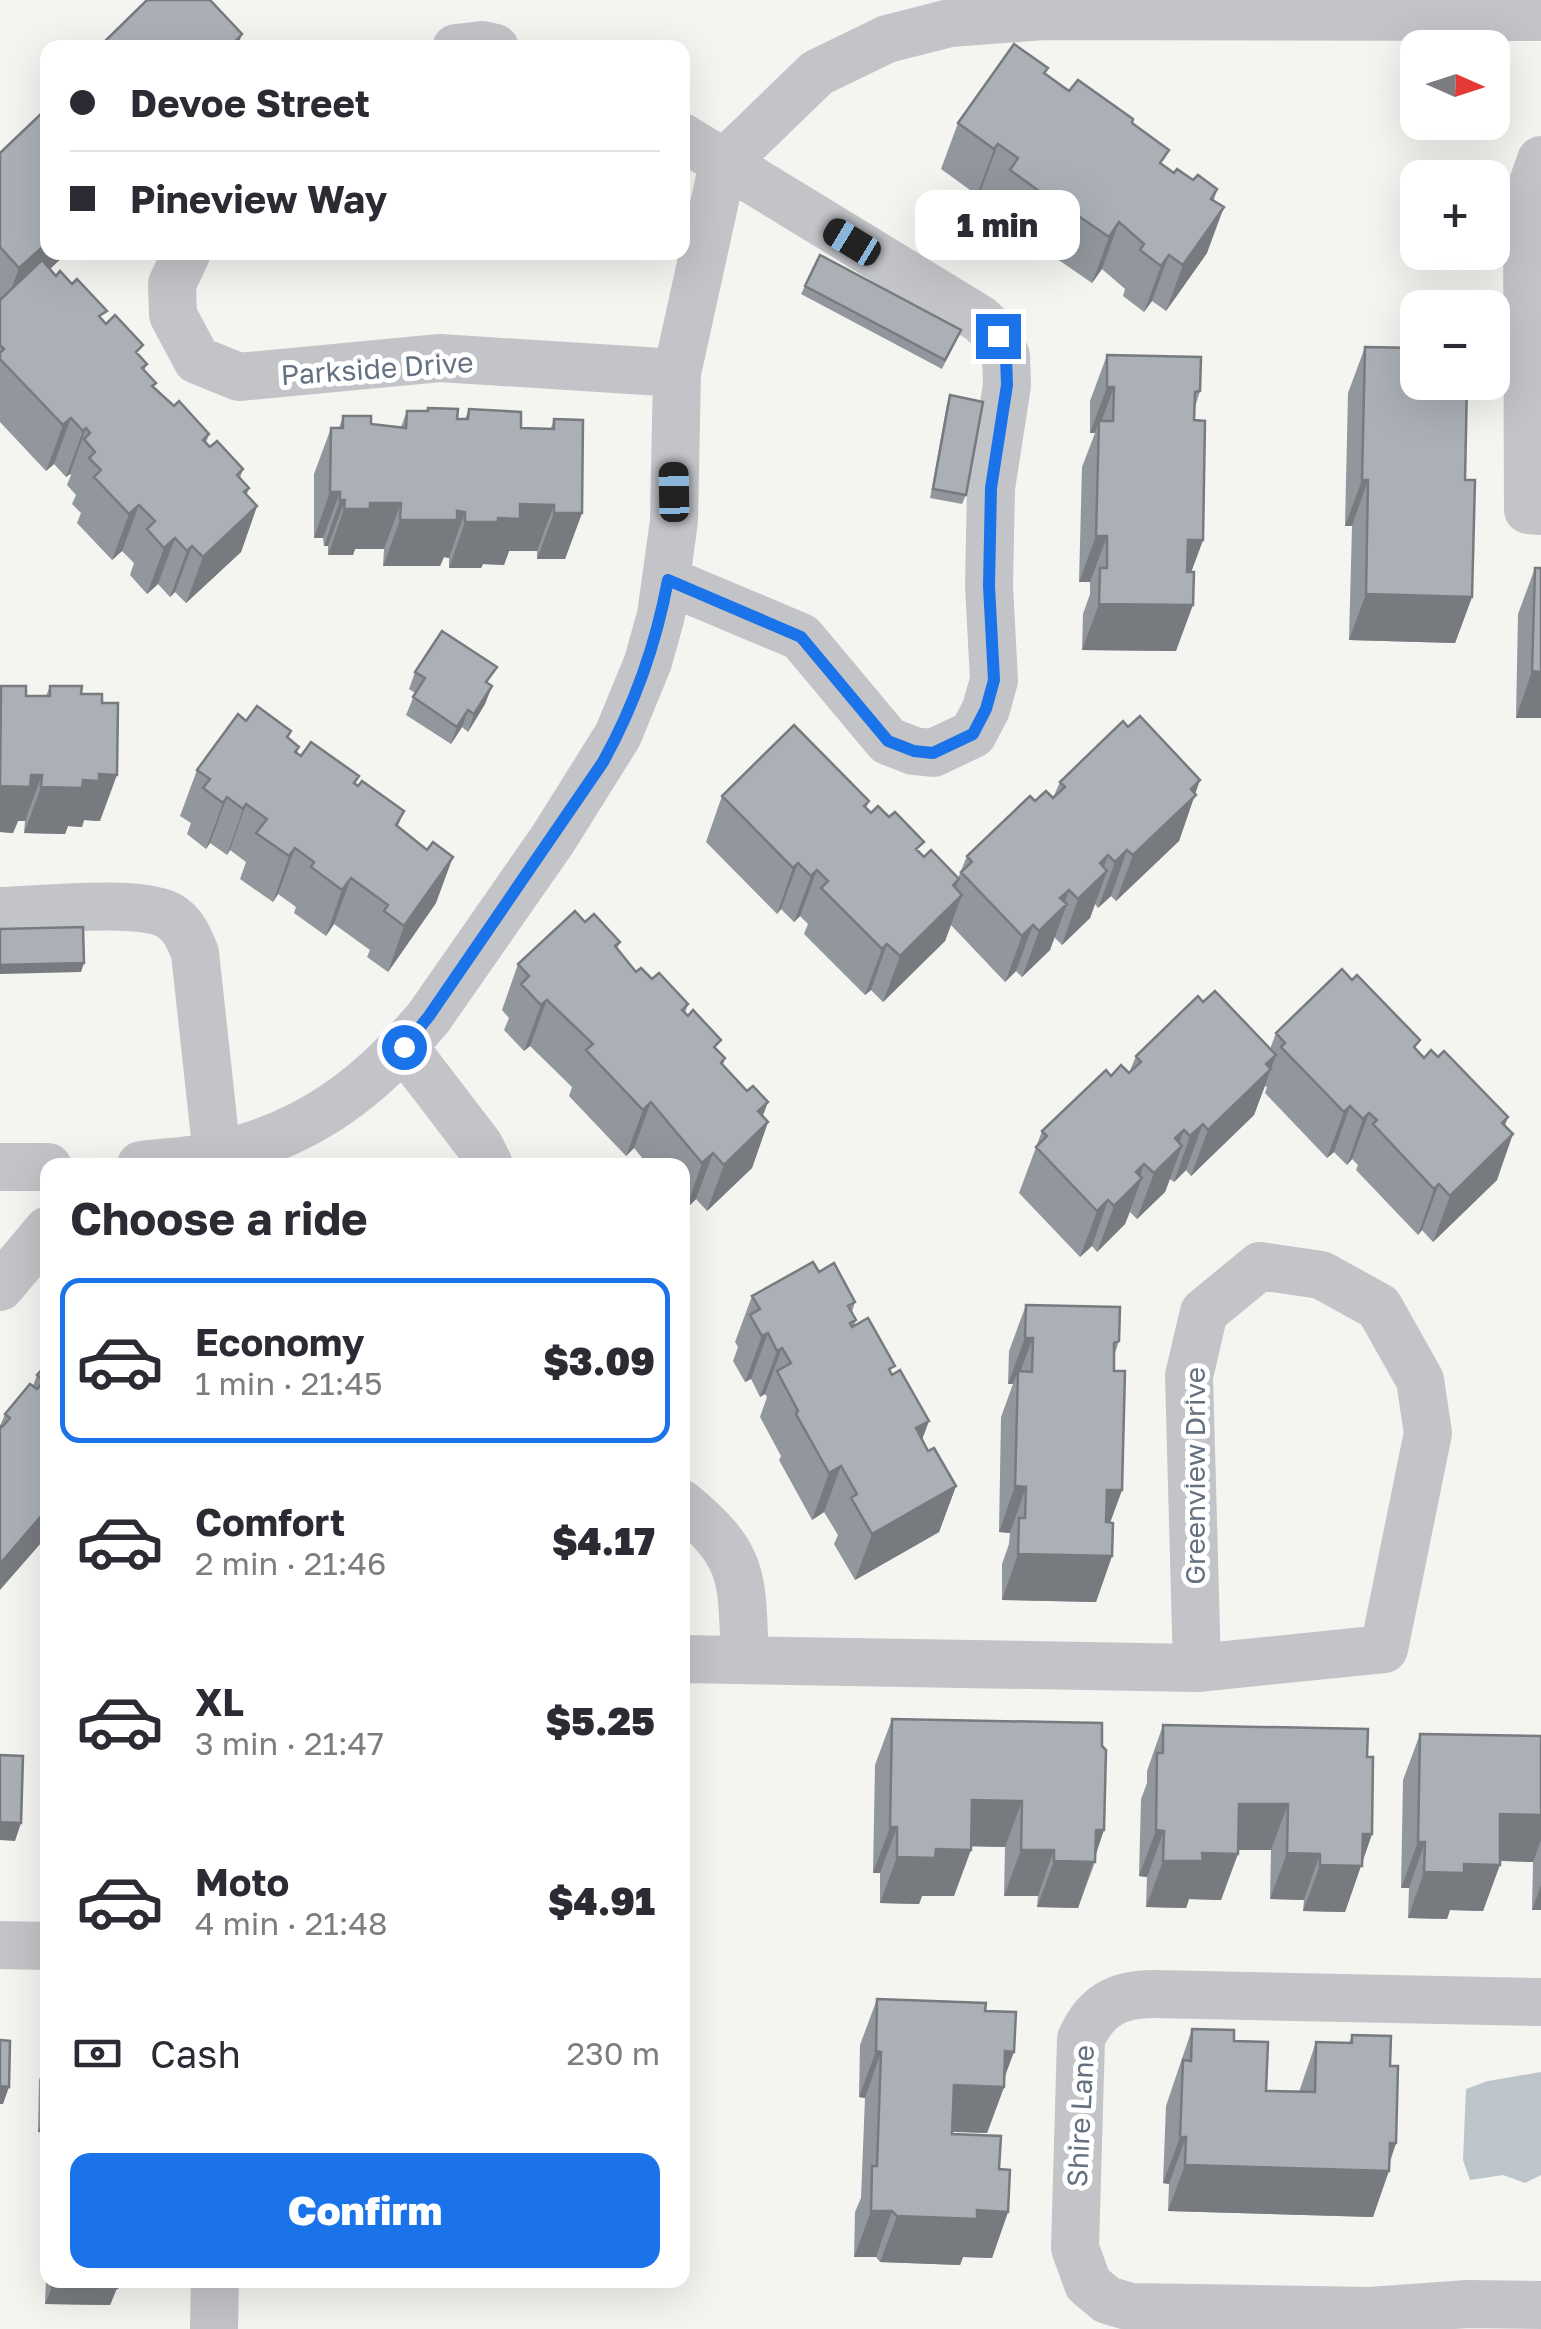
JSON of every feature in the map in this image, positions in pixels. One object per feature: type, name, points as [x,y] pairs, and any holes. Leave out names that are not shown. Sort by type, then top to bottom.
[{"type":"street","points":[[223,1158],[321,1116],[355,1093],[404,1047],[429,1016],[618,735],[648,662],[668,580],[674,520],[677,373],[723,164],[818,74],[887,39],[950,24],[1044,16],[1541,18]]},
{"type":"street","points":[[668,580],[801,637],[888,741],[933,753],[973,734],[986,709],[994,680],[989,586],[991,488],[1007,385],[1006,356],[998,336],[980,319],[690,142]]},
{"type":"street","points":[[1541,160],[1527,200],[1528,510],[1541,510]]},
{"type":"street","name":"Parkside Drive","points":[[183,260],[172,284],[172,315],[197,360],[239,377],[440,358],[677,373]]},
{"type":"street","points":[[0,911],[126,908],[170,915],[187,932],[195,953],[218,1158]]},
{"type":"street","points":[[404,1047],[486,1158]]},
{"type":"street","points":[[0,1167],[40,1167]]},
{"type":"street","points":[[0,1287],[40,1240]]},
{"type":"street","name":"Greenview Drive","points":[[690,1660],[1196,1668],[1384,1649],[1428,1434],[1420,1380],[1379,1307],[1321,1274],[1260,1266],[1204,1312],[1188,1376],[1196,1668]]},
{"type":"street","points":[[690,1510],[727,1547],[741,1582],[744,1660]]},
{"type":"street","points":[[0,1945],[40,1946]]},
{"type":"street","name":"Shire Lane","points":[[1541,2002],[1135,1994],[1113,2000],[1098,2010],[1081,2039],[1074,2248],[1088,2284],[1107,2300],[1131,2307],[1370,2312],[1468,2304],[1541,2305]]},
{"type":"street","points":[[214,2329],[215,2288]]},
{"type":"shaded area","points":[[1541,2072],[1541,2175],[1525,2183],[1503,2175],[1470,2180],[1463,2160],[1466,2089]]},
{"type":"building","points":[[147,0],[210,0],[242,34],[236,40],[106,40]]},
{"type":"building","points":[[1014,44],[1048,68],[1044,73],[1069,91],[1078,80],[1133,119],[1132,123],[1169,150],[1160,163],[1174,173],[1177,169],[1193,180],[1198,175],[1217,189],[1211,199],[1224,207],[1183,265],[1169,255],[1161,266],[1140,250],[1144,244],[1119,222],[1109,237],[1064,206],[1067,201],[1062,196],[1057,204],[1010,170],[1018,158],[998,144],[994,149],[958,123]]},
{"type":"building","points":[[40,115],[40,249],[19,268],[0,247],[0,153]]},
{"type":"building","points":[[820,255],[961,330],[945,360],[805,286]]},
{"type":"building","points":[[42,260],[56,276],[60,271],[72,284],[77,279],[107,311],[99,316],[106,324],[115,315],[143,345],[136,352],[147,364],[142,368],[156,383],[152,386],[174,406],[179,401],[209,434],[203,440],[210,447],[217,441],[243,469],[237,475],[249,488],[244,492],[257,506],[203,557],[192,546],[187,551],[175,538],[164,548],[147,529],[155,521],[139,505],[129,514],[94,477],[101,470],[89,458],[95,452],[84,439],[90,433],[86,428],[83,431],[71,418],[63,425],[0,359],[4,349],[0,345],[0,300]]},
{"type":"building","points":[[1365,347],[1400,348],[1400,400],[1467,400],[1465,480],[1475,480],[1472,597],[1366,594],[1368,480],[1362,480]]},
{"type":"building","points":[[1107,355],[1201,357],[1194,420],[1205,421],[1203,540],[1188,540],[1187,572],[1194,572],[1193,605],[1099,604],[1100,568],[1107,568],[1107,536],[1096,536],[1099,421],[1113,421],[1114,387],[1107,387]]},
{"type":"building","points":[[950,395],[983,402],[966,495],[933,489]]},
{"type":"building","points":[[458,409],[457,419],[468,419],[469,409],[521,412],[521,428],[554,429],[554,419],[583,420],[582,513],[554,513],[554,505],[520,504],[520,519],[465,522],[465,512],[457,511],[457,520],[400,520],[401,503],[370,503],[370,509],[344,509],[345,500],[340,500],[340,492],[330,492],[331,428],[343,428],[343,416],[371,416],[371,424],[406,428],[407,411]]},
{"type":"building","points":[[1535,568],[1541,568],[1541,672],[1532,671]]},
{"type":"building","points":[[442,631],[497,667],[486,682],[492,686],[474,714],[468,710],[457,727],[413,697],[425,678],[415,672]]},
{"type":"building","points":[[1,686],[26,686],[26,696],[50,696],[50,686],[82,686],[81,694],[102,694],[102,703],[118,703],[117,775],[99,774],[99,781],[83,780],[82,788],[41,787],[42,775],[31,775],[30,787],[0,786]]},
{"type":"building","points":[[257,706],[291,731],[287,737],[299,747],[295,752],[301,756],[311,742],[359,776],[354,783],[358,786],[362,781],[404,811],[396,825],[427,850],[433,842],[453,857],[404,926],[384,911],[388,905],[351,878],[342,890],[311,867],[314,862],[295,848],[289,856],[256,833],[267,819],[246,804],[243,809],[227,797],[223,803],[203,788],[210,779],[197,770],[238,714],[246,721]]},
{"type":"building","points":[[1140,716],[1200,780],[1191,789],[1196,795],[1133,855],[1127,850],[1115,862],[1108,855],[1100,863],[1107,871],[1078,899],[1069,890],[1060,898],[1067,904],[1039,931],[1033,925],[1022,936],[961,872],[972,862],[967,856],[1030,796],[1035,801],[1046,791],[1053,798],[1065,787],[1060,782],[1123,721],[1128,727]]},
{"type":"building","points":[[794,725],[869,801],[864,806],[871,813],[878,806],[889,817],[895,812],[924,842],[916,849],[924,857],[931,850],[959,879],[953,885],[962,895],[900,956],[887,944],[882,949],[821,888],[828,881],[817,870],[811,876],[798,863],[793,868],[722,796]]},
{"type":"building","points":[[575,911],[585,922],[594,914],[620,942],[615,946],[636,972],[641,968],[652,979],[659,973],[688,1004],[682,1010],[688,1016],[693,1010],[721,1040],[714,1047],[725,1058],[721,1063],[747,1091],[753,1086],[768,1102],[758,1111],[768,1122],[724,1165],[713,1153],[702,1163],[651,1102],[643,1110],[586,1050],[593,1044],[547,1000],[541,1005],[521,984],[529,976],[518,964]]},
{"type":"building","points":[[83,927],[84,963],[0,965],[0,929]]},
{"type":"building","points":[[1342,969],[1352,980],[1357,975],[1420,1040],[1414,1047],[1424,1058],[1431,1050],[1438,1057],[1444,1051],[1508,1117],[1502,1123],[1513,1134],[1450,1196],[1439,1184],[1434,1189],[1373,1124],[1377,1120],[1369,1113],[1363,1119],[1350,1106],[1344,1112],[1281,1047],[1285,1043],[1276,1033]]},
{"type":"building","points":[[1215,991],[1276,1055],[1266,1064],[1271,1069],[1208,1130],[1203,1124],[1190,1136],[1184,1130],[1175,1138],[1182,1146],[1154,1173],[1144,1164],[1136,1172],[1142,1178],[1114,1206],[1108,1200],[1097,1211],[1036,1147],[1047,1136],[1042,1131],[1106,1070],[1111,1076],[1121,1065],[1129,1073],[1141,1062],[1136,1056],[1198,996],[1203,1002]]},
{"type":"building","points":[[813,1262],[819,1272],[834,1263],[855,1302],[848,1306],[856,1320],[850,1323],[852,1327],[868,1318],[895,1366],[889,1369],[892,1375],[900,1370],[929,1421],[916,1428],[928,1451],[934,1448],[956,1486],[872,1534],[851,1498],[857,1494],[841,1466],[829,1473],[796,1414],[798,1411],[777,1371],[791,1363],[782,1348],[777,1351],[768,1333],[762,1336],[750,1315],[760,1309],[752,1296]]},
{"type":"building","points":[[1026,1305],[1120,1307],[1114,1371],[1125,1371],[1122,1490],[1107,1490],[1106,1522],[1113,1523],[1112,1556],[1018,1554],[1019,1518],[1025,1518],[1026,1487],[1015,1486],[1018,1371],[1032,1372],[1033,1338],[1025,1338]]},
{"type":"building","points":[[30,1384],[37,1389],[40,1386],[40,1517],[0,1564],[0,1426],[10,1418],[5,1414]]},
{"type":"building","points":[[892,1719],[1102,1723],[1102,1746],[1106,1750],[1104,1830],[1096,1830],[1095,1862],[1054,1861],[1054,1850],[1021,1850],[1022,1801],[972,1800],[971,1850],[936,1849],[935,1858],[897,1857],[897,1827],[890,1827]]},
{"type":"building","points":[[1163,1725],[1368,1729],[1367,1757],[1373,1757],[1372,1834],[1363,1834],[1362,1866],[1320,1865],[1320,1854],[1287,1853],[1288,1804],[1239,1804],[1238,1854],[1202,1853],[1203,1861],[1163,1861],[1164,1831],[1156,1830],[1157,1753],[1163,1753]]},
{"type":"building","points":[[1420,1734],[1541,1736],[1541,1815],[1500,1814],[1500,1865],[1464,1864],[1464,1873],[1424,1872],[1425,1842],[1418,1842]]},
{"type":"building","points":[[0,1755],[23,1756],[21,1823],[0,1822]]},
{"type":"building","points":[[877,1999],[986,2003],[985,2011],[1016,2012],[1014,2052],[1005,2051],[1004,2087],[954,2085],[952,2134],[1001,2136],[999,2169],[1010,2170],[1008,2212],[977,2210],[977,2219],[897,2216],[892,2211],[871,2211],[872,2166],[877,2166],[881,2052],[876,2051]]},
{"type":"building","points":[[1192,2029],[1234,2030],[1234,2041],[1268,2042],[1266,2091],[1315,2092],[1316,2042],[1352,2043],[1352,2035],[1391,2036],[1390,2066],[1398,2066],[1396,2143],[1390,2143],[1389,2171],[1185,2165],[1186,2137],[1180,2137],[1183,2060],[1191,2061]]},
{"type":"building","points":[[0,2040],[10,2041],[9,2087],[0,2086]]},
{"type":"route","points":[[404,1047],[603,762],[648,662],[668,580],[801,637],[888,741],[933,753],[973,734],[986,709],[994,680],[989,586],[991,488],[1007,385],[1006,356],[998,336]]}]
